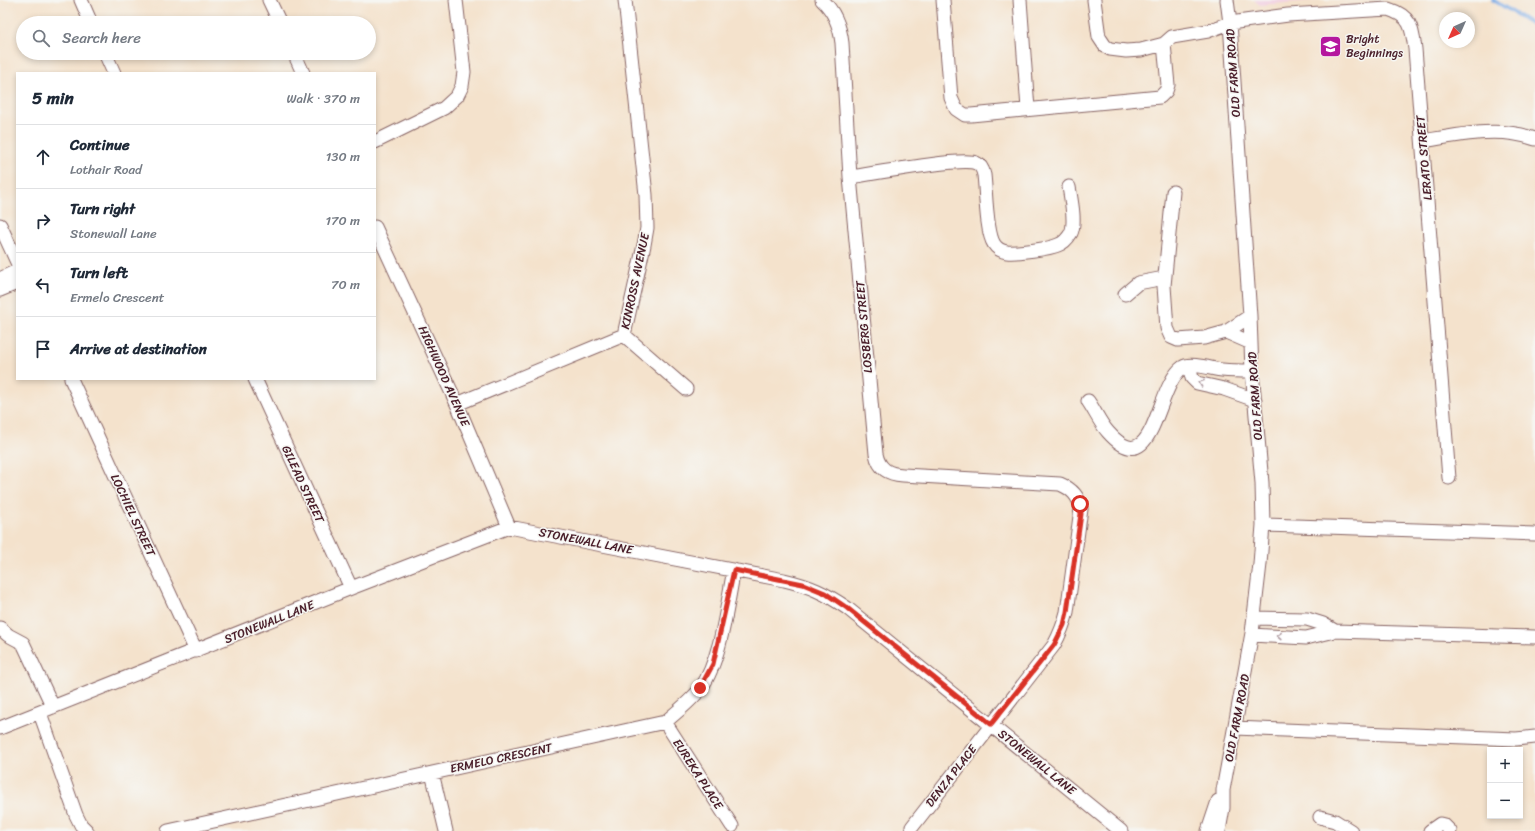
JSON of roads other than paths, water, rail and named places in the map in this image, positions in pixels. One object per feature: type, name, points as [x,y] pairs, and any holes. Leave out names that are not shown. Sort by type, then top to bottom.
[{"type":"street","points":[[81,0],[88,16]]},
{"type":"street","points":[[269,0],[277,16]]},
{"type":"street","points":[[376,142],[444,108],[457,96],[462,86],[464,72],[456,0]]},
{"type":"street","name":"KINROSS AVENUE","points":[[457,404],[624,335],[647,228],[647,211],[625,0]]},
{"type":"street","name":"LOSBERG STREET","points":[[822,0],[832,12],[841,33],[850,177],[876,454],[880,465],[884,470],[894,474],[1050,483],[1060,484],[1069,488]]},
{"type":"street","points":[[943,0],[951,98],[956,109],[964,114],[971,115],[1028,108],[1160,97],[1166,91],[1168,85],[1164,44]]},
{"type":"street","points":[[1020,0],[1028,108]]},
{"type":"street","name":"LERATO STREET","points":[[1094,0],[1097,33],[1105,46],[1117,51],[1141,50],[1164,44],[1172,37],[1208,31],[1230,23],[1288,15],[1388,9],[1398,12],[1406,18],[1413,34],[1423,141],[1449,478]]},
{"type":"street","name":"OLD FARM ROAD","points":[[1219,831],[1223,808],[1223,790],[1252,635],[1263,525],[1262,483],[1252,371],[1250,316],[1230,23],[1227,0]]},
{"type":"street","points":[[108,60],[114,72]]},
{"type":"street","points":[[297,60],[303,72]]},
{"type":"street","points":[[1423,141],[1467,134],[1488,133],[1507,133],[1527,136],[1535,139]]},
{"type":"street","points":[[850,177],[956,162],[975,162],[982,169],[984,175],[988,224],[991,238],[999,249],[1009,252],[1052,247],[1060,245],[1069,238],[1072,230],[1072,210],[1069,187]]},
{"type":"street","points":[[1173,192],[1164,278],[1166,324],[1168,334],[1171,337],[1183,341],[1204,338],[1224,332],[1250,316]]},
{"type":"street","points":[[0,225],[16,260]]},
{"type":"street","name":"HIGHWOOD AVENUE","points":[[376,229],[457,404],[509,527]]},
{"type":"street","points":[[0,279],[16,271]]},
{"type":"street","points":[[1125,294],[1138,283],[1164,278]]},
{"type":"street","points":[[0,290],[16,283]]},
{"type":"street","points":[[1224,332],[1251,343]]},
{"type":"street","points":[[624,335],[686,389]]},
{"type":"street","points":[[1189,366],[1192,378],[1197,383],[1224,389],[1255,400]]},
{"type":"street","points":[[1088,401],[1107,431],[1118,442],[1128,447],[1135,448],[1143,444],[1148,436],[1170,383],[1183,367],[1189,366],[1222,370],[1252,371]]},
{"type":"street","name":"LOCHIEL STREET","points":[[71,380],[196,651]]},
{"type":"street","name":"GILEAD STREET","points":[[255,380],[351,588]]},
{"type":"street","name":"DENZA PLACE","points":[[912,827],[1054,645],[1064,625],[1081,514],[1078,498],[1069,488]]},
{"type":"street","points":[[1263,525],[1535,534]]},
{"type":"street","name":"STONEWALL LANE","points":[[0,728],[351,588],[509,527],[803,584],[825,593],[847,608],[1121,831]]},
{"type":"street","name":"ERMELO CRESCENT","points":[[168,831],[664,722],[688,702],[700,688],[710,670],[722,629],[734,570]]},
{"type":"street","points":[[1254,618],[1307,619],[1322,624],[1335,631]]},
{"type":"street","points":[[0,628],[8,635],[23,643],[53,708]]},
{"type":"street","points":[[1252,635],[1306,638],[1335,631],[1535,637]]},
{"type":"street","points":[[40,713],[76,815],[81,825],[87,831]]},
{"type":"street","name":"EUREKA PLACE","points":[[664,722],[732,826]]},
{"type":"street","points":[[1235,728],[1516,739],[1535,737]]},
{"type":"street","points":[[432,773],[446,831]]},
{"type":"street","name":"OLD FARM ROAD","points":[[1208,831],[1223,790]]},
{"type":"street","points":[[1320,817],[1334,821],[1351,831]]},
{"type":"street","points":[[1430,831],[1440,824],[1444,825],[1450,831]]},
{"type":"waterway","points":[[1493,0],[1535,26]]},
{"type":"place","name":"Bright Beginnings","points":[[1331,46]]}]
